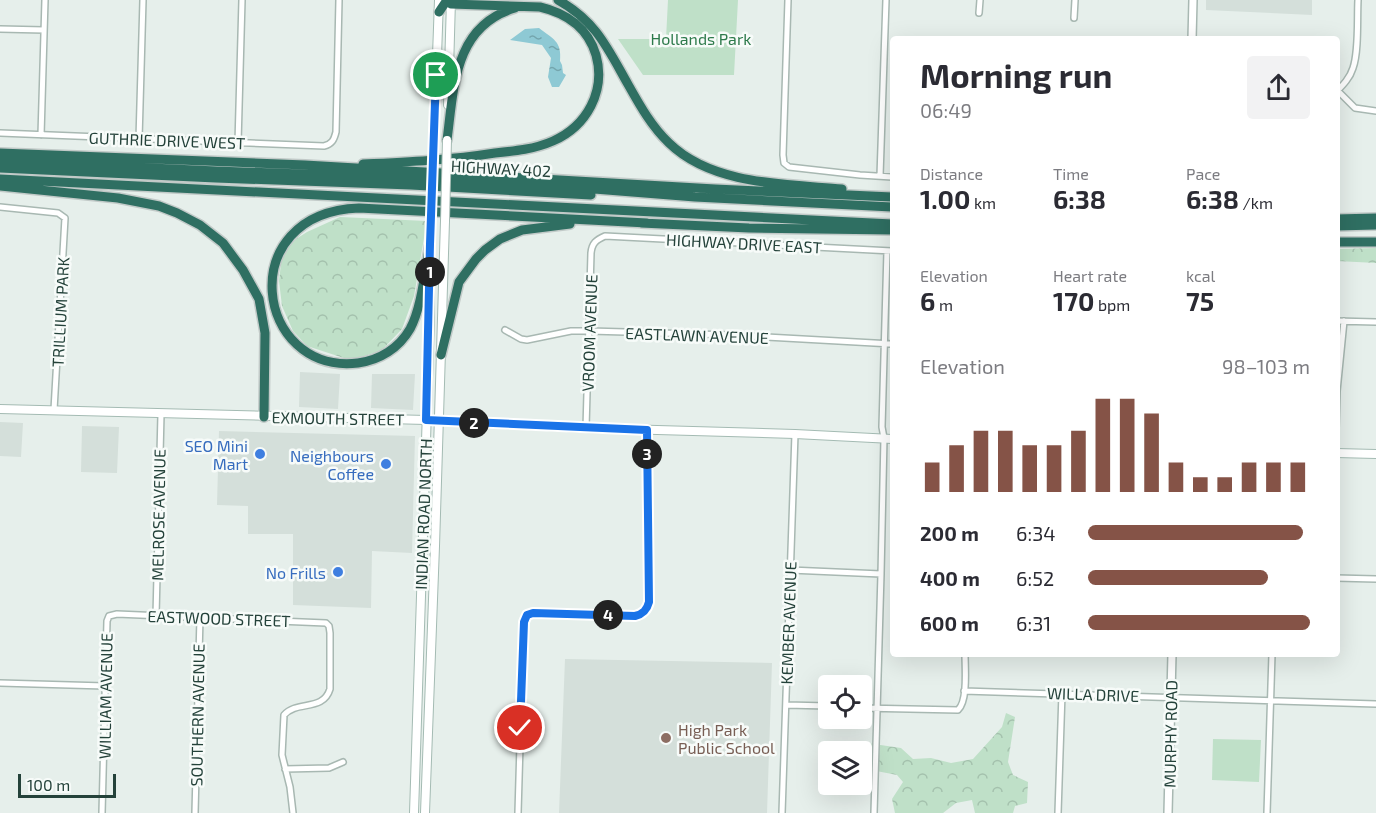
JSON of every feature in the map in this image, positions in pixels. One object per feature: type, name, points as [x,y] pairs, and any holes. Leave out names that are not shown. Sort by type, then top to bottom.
[{"type":"highway","points":[[558,0],[577,10],[604,40],[648,119],[669,143],[693,160],[705,167],[733,176],[890,196]]},
{"type":"highway","points":[[306,165],[388,163],[476,156],[536,147],[569,132],[586,116],[596,96],[599,80],[598,65],[595,52],[584,32],[568,17],[533,6],[447,1],[439,12]]},
{"type":"highway","points":[[447,140],[459,64],[468,43],[480,28],[498,15],[514,8],[533,6]]},
{"type":"highway","points":[[0,153],[306,165],[703,188],[890,196]]},
{"type":"highway","name":"HIGHWAY 402","points":[[0,161],[544,185],[890,209]]},
{"type":"highway","points":[[0,168],[411,185],[653,199],[890,209]]},
{"type":"highway","points":[[0,179],[890,224]]},
{"type":"highway","points":[[0,186],[118,198],[159,206],[200,225],[223,243],[243,270],[259,299],[265,333],[264,417]]},
{"type":"highway","points":[[430,244],[418,310],[409,330],[397,345],[380,357],[349,364],[324,359],[304,350],[297,344],[278,317],[271,285],[274,267],[281,250],[292,235],[313,219],[331,212],[359,208],[749,228],[890,230]]},
{"type":"highway","points":[[1340,219],[1376,218]]},
{"type":"highway","points":[[441,355],[459,282],[476,258],[491,244],[522,230],[545,226],[647,223]]},
{"type":"highway","points":[[1340,226],[1376,225]]},
{"type":"highway","points":[[1340,242],[1376,242]]},
{"type":"main road","name":"INDIAN ROAD NORTH","points":[[425,813],[445,221],[447,1]]},
{"type":"main road","name":"INDIAN ROAD NORTH","points":[[414,813],[439,12]]},
{"type":"main road","name":"EXMOUTH STREET","points":[[0,409],[426,420],[888,438]]},
{"type":"main road","points":[[1340,453],[1376,454]]},
{"type":"street","points":[[41,135],[45,0]]},
{"type":"street","points":[[139,139],[143,0]]},
{"type":"street","points":[[238,142],[242,0]]},
{"type":"street","name":"GUTHRIE DRIVE WEST","points":[[0,133],[324,146],[333,141],[336,132],[339,0]]},
{"type":"street","points":[[788,0],[784,163],[789,167],[890,177]]},
{"type":"street","points":[[880,176],[886,0]]},
{"type":"street","points":[[980,0],[980,13]]},
{"type":"street","points":[[1074,18],[1075,0]]},
{"type":"street","points":[[1192,36],[1193,0]]},
{"type":"street","points":[[1340,88],[1350,76],[1354,63],[1358,0]]},
{"type":"street","points":[[0,29],[44,30]]},
{"type":"street","points":[[884,94],[890,94]]},
{"type":"street","points":[[1340,94],[1355,108],[1376,111]]},
{"type":"street","name":"TRILLIUM PARK","points":[[0,207],[58,213],[65,218],[54,410]]},
{"type":"street","name":"HIGHWAY DRIVE EAST","points":[[596,240],[605,237],[890,251]]},
{"type":"street","name":"VROOM AVENUE","points":[[586,428],[591,253],[596,240]]},
{"type":"street","points":[[874,813],[881,574],[888,438],[882,427],[889,344],[890,251]]},
{"type":"street","points":[[1340,321],[1376,322]]},
{"type":"street","points":[[1340,361],[1344,321]]},
{"type":"street","name":"EASTLAWN AVENUE","points":[[505,330],[527,340],[571,331],[590,331],[731,335],[889,344]]},
{"type":"street","name":"MELROSE AVENUE","points":[[156,615],[161,414]]},
{"type":"street","points":[[518,813],[525,617],[529,613],[635,616],[642,614],[648,608],[647,430]]},
{"type":"street","name":"KEMBER AVENUE","points":[[782,813],[795,434]]},
{"type":"street","points":[[790,570],[881,574]]},
{"type":"street","points":[[1340,578],[1376,579]]},
{"type":"street","name":"EASTWOOD STREET","points":[[109,616],[117,614],[156,615],[326,623],[330,633],[330,689],[321,702],[291,709],[284,716],[282,755],[285,769]]},
{"type":"street","name":"WILLIAM AVENUE","points":[[102,813],[107,621],[109,616]]},
{"type":"street","name":"SOUTHERN AVENUE","points":[[195,813],[200,617]]},
{"type":"street","points":[[872,708],[958,710],[963,705],[965,657]]},
{"type":"street","name":"MURPHY ROAD","points":[[1168,813],[1172,657]]},
{"type":"street","points":[[1267,813],[1272,657]]},
{"type":"street","points":[[0,683],[105,686]]},
{"type":"street","name":"WILLA DRIVE","points":[[964,691],[1376,704]]},
{"type":"street","points":[[1058,813],[1062,693]]},
{"type":"street","points":[[786,705],[818,706]]},
{"type":"street","points":[[293,813],[285,769],[328,768],[343,762]]},
{"type":"shaded area","points":[[1206,0],[1312,0],[1312,15],[1206,10]]},
{"type":"shaded area","points":[[300,372],[340,374],[338,409],[299,407]]},
{"type":"shaded area","points":[[372,374],[415,374],[413,410],[371,408]]},
{"type":"shaded area","points":[[0,422],[23,423],[21,457],[0,456]]},
{"type":"shaded area","points":[[82,426],[119,427],[117,473],[81,472]]},
{"type":"shaded area","points":[[219,431],[415,436],[412,553],[372,551],[371,608],[293,605],[293,534],[248,534],[248,506],[217,505]]},
{"type":"shaded area","name":"High Park Public School","points":[[565,659],[772,663],[767,813],[559,813]]},
{"type":"green space","name":"Hollands Park","points":[[668,0],[738,0],[734,75],[643,75],[618,39],[666,39]]},
{"type":"green space","points":[[340,217],[427,221],[414,296],[402,329],[381,351],[350,360],[307,346],[293,331],[282,306],[279,281],[282,255],[296,239]]},
{"type":"green space","points":[[1376,248],[1376,263],[1340,261],[1340,249]]},
{"type":"green space","points":[[1006,713],[1015,717],[1008,762],[1013,775],[1028,782],[1027,803],[1015,806],[1013,813],[975,813],[972,800],[956,803],[943,813],[895,813],[892,799],[903,782],[897,775],[872,770],[872,744],[901,748],[913,759],[931,758],[951,763],[973,759],[1002,727]]},
{"type":"green space","points":[[1213,739],[1261,740],[1259,782],[1212,780]]},
{"type":"water","points":[[539,28],[556,41],[560,49],[560,61],[563,73],[566,75],[559,87],[552,87],[548,77],[551,58],[542,45],[510,40],[525,29]]},
{"type":"place","name":"SEO Mini Mart","points":[[260,454]]},
{"type":"place","name":"Neighbours Coffee","points":[[386,464]]},
{"type":"place","name":"No Frills","points":[[338,572]]},
{"type":"place","name":"High Park Public School","points":[[666,738]]},
{"type":"route","points":[[436,75],[426,420],[647,430],[648,608],[642,614],[635,616],[533,613],[527,615],[524,622],[520,728]]}]
